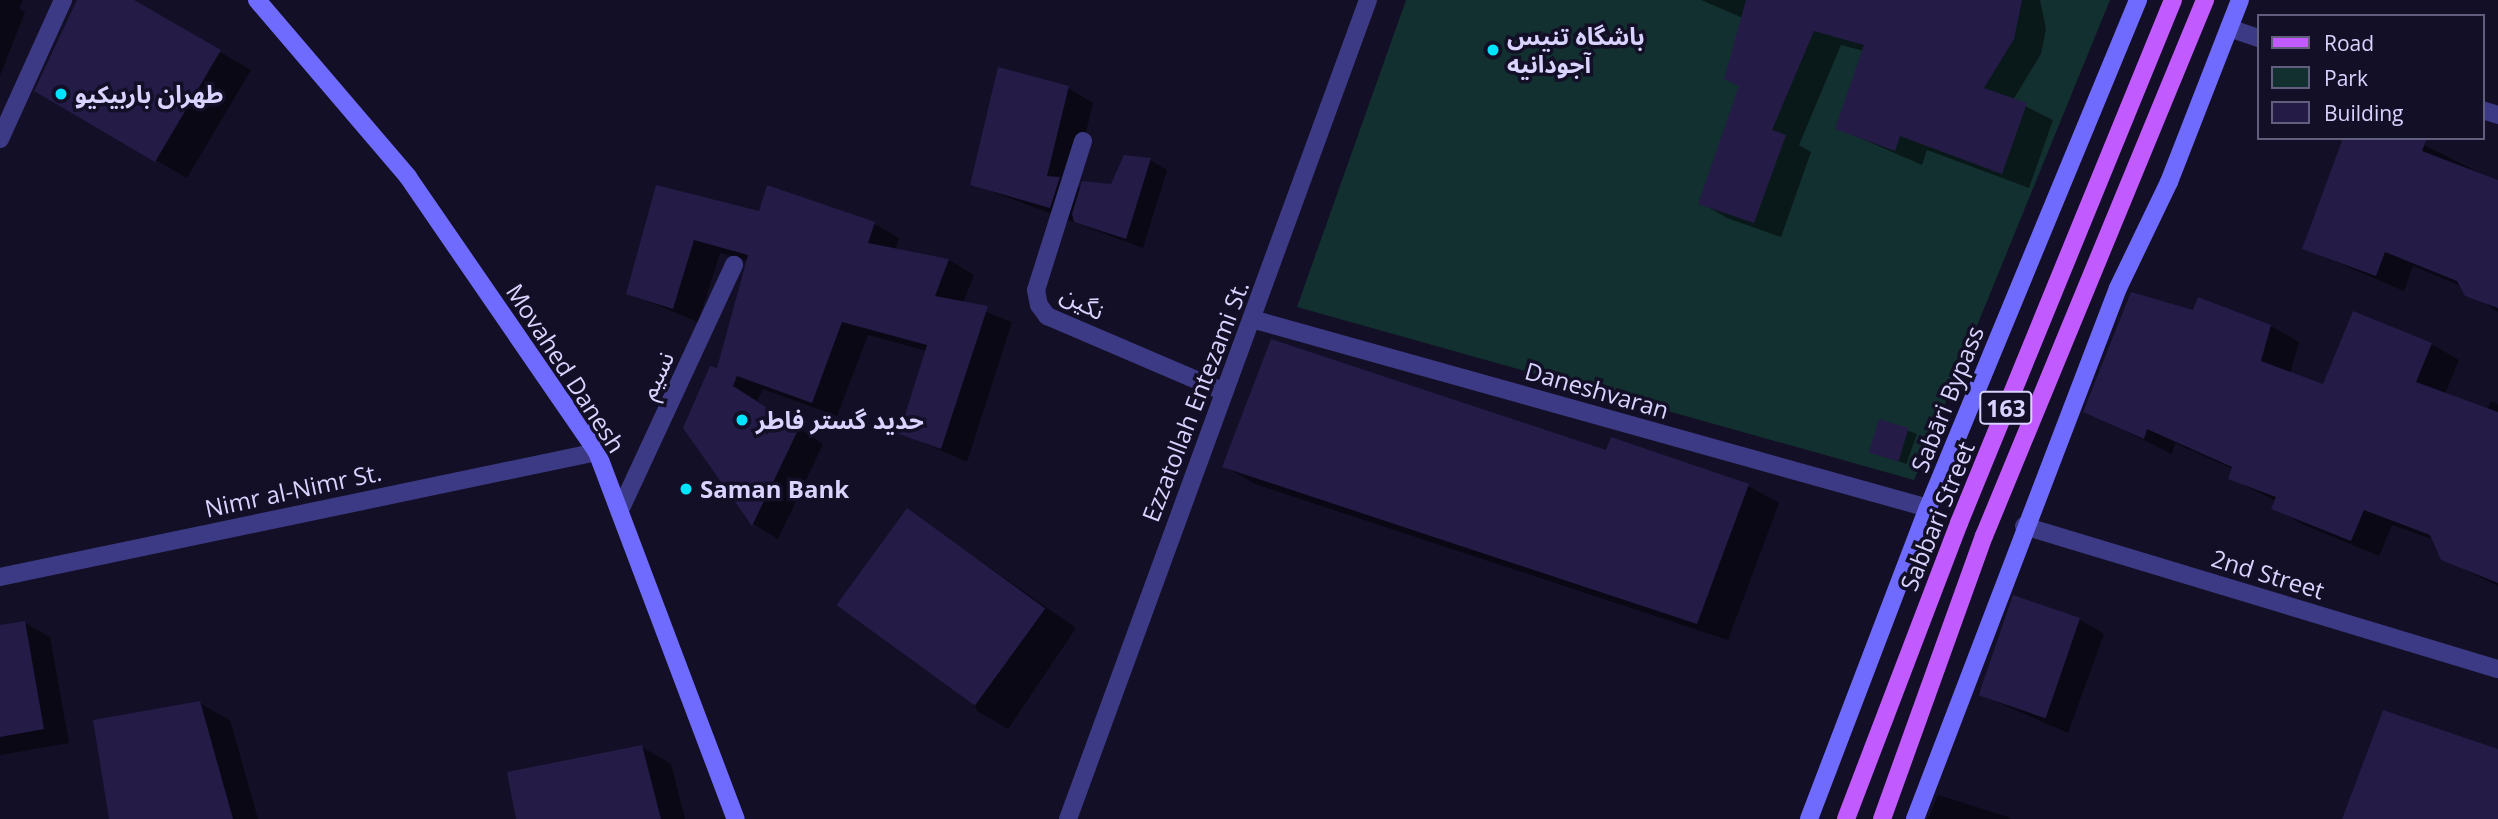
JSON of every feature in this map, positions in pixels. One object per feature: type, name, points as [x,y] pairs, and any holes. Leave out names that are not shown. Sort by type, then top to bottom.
[{"type":"main road","name":"Movahed Danesh","points":[[257,0],[408,177],[597,452],[622,506],[736,819]]},
{"type":"main road","name":"Sabāri Bypass","points":[[1809,819],[1928,508],[2138,0]]},
{"type":"main road","name":"Sabbari Street","points":[[1846,819],[1959,523],[2173,0]]},
{"type":"main road","name":"163","points":[[1882,819],[1984,536],[2205,0]]},
{"type":"main road","points":[[1915,819],[2024,526],[2240,0]]},
{"type":"street","points":[[0,139],[63,0]]},
{"type":"street","name":"Ezzatollah Entezami St.","points":[[1074,817],[1224,392],[1368,0]]},
{"type":"street","points":[[2229,29],[2256,37]]},
{"type":"street","name":"نگین","points":[[1083,141],[1036,290],[1039,305],[1047,316],[1224,392]]},
{"type":"street","name":"نسیم","points":[[622,506],[734,265]]},
{"type":"street","name":"Daneshvaran","points":[[1252,319],[1928,508]]},
{"type":"street","name":"Nimr al-Nimr St.","points":[[0,577],[597,452]]},
{"type":"street","name":"2nd Street","points":[[2024,526],[2498,669]]},
{"type":"green space","points":[[1406,0],[2110,0],[1914,480],[1297,307]]},
{"type":"building","points":[[77,0],[134,0],[221,50],[155,162],[34,91]]},
{"type":"building","points":[[1746,0],[2022,0],[2014,39],[1984,88],[2027,103],[2002,174],[1900,136],[1895,151],[1835,129],[1864,45],[1814,31],[1772,130],[1786,135],[1754,223],[1698,204],[1739,86],[1724,79]]},
{"type":"building","points":[[998,67],[1069,86],[1047,176],[1060,177],[1050,208],[970,185]]},
{"type":"building","points":[[2342,140],[2426,140],[2422,151],[2498,180],[2498,308],[2465,296],[2457,281],[2385,252],[2376,276],[2302,249]]},
{"type":"building","points":[[1124,155],[1151,158],[1126,239],[1074,222],[1072,214],[1082,181],[1111,184]]},
{"type":"building","points":[[656,185],[759,211],[767,185],[875,222],[868,243],[949,259],[935,296],[988,306],[941,449],[899,434],[927,345],[842,322],[812,403],[737,376],[733,386],[799,428],[752,526],[683,428],[710,366],[717,368],[748,255],[694,240],[673,309],[626,294]]},
{"type":"building","points":[[2131,292],[2193,310],[2198,297],[2271,325],[2261,361],[2323,384],[2353,311],[2432,343],[2416,382],[2498,412],[2498,583],[2441,560],[2430,535],[2364,510],[2351,541],[2271,509],[2276,497],[2228,479],[2232,467],[2147,429],[2144,439],[2083,412]]},
{"type":"building","points":[[1271,339],[1606,450],[1611,437],[1749,484],[1697,624],[1222,467]]},
{"type":"building","points":[[1879,419],[1909,428],[1898,462],[1869,452]]},
{"type":"building","points":[[907,508],[1045,609],[975,706],[836,605]]},
{"type":"building","points":[[2013,595],[2080,618],[2046,718],[1978,695]]},
{"type":"building","points":[[25,621],[44,729],[0,737],[0,625]]},
{"type":"building","points":[[200,701],[233,819],[109,819],[93,720]]},
{"type":"building","points":[[2383,710],[2498,749],[2498,819],[2342,819]]},
{"type":"building","points":[[642,745],[661,819],[516,819],[507,772]]},
{"type":"place","name":"باشگاه تنیس آجودانیه","points":[[1493,50]]},
{"type":"place","name":"طهران باربیکیو","points":[[61,94]]},
{"type":"place","name":"حدید گستر فاطر","points":[[742,420]]},
{"type":"place","name":"Saman Bank","points":[[686,489]]}]
